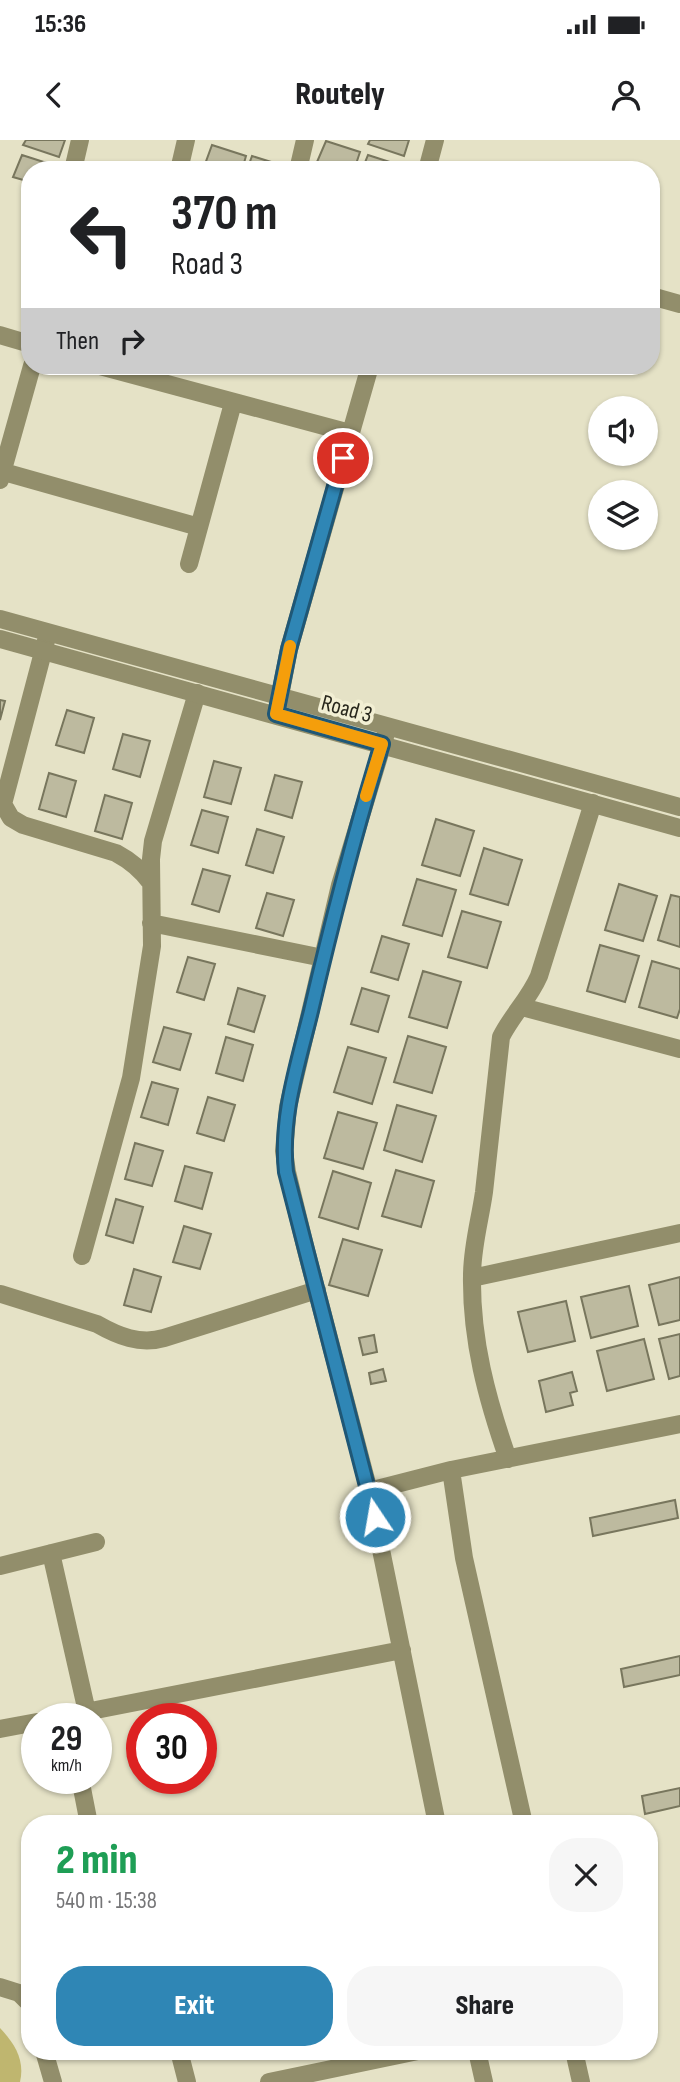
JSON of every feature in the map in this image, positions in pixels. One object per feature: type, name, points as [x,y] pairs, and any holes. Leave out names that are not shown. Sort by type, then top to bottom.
[{"type":"street","points":[[75,161],[80,140]]},
{"type":"street","points":[[180,161],[186,140]]},
{"type":"street","points":[[304,161],[305,140]]},
{"type":"street","points":[[429,161],[435,140]]},
{"type":"street","points":[[660,298],[680,304]]},
{"type":"street","points":[[0,335],[21,341]]},
{"type":"street","points":[[29,375],[1,475],[200,527]]},
{"type":"street","points":[[132,375],[350,433]]},
{"type":"street","points":[[276,714],[289,649],[367,375]]},
{"type":"street","points":[[189,564],[233,403]]},
{"type":"street","name":"Road 3","points":[[0,619],[680,807]]},
{"type":"street","points":[[48,632],[4,804],[11,818],[23,825],[116,853],[140,868],[151,883]]},
{"type":"street","name":"Road 3","points":[[0,639],[680,828]]},
{"type":"street","points":[[82,1256],[131,1078],[150,964],[153,841],[197,693]]},
{"type":"street","points":[[388,726],[340,885],[288,1107],[284,1151],[286,1172],[369,1490],[435,1815]]},
{"type":"street","points":[[508,1459],[488,1401],[481,1370],[474,1319],[473,1253],[483,1195],[501,1038],[539,976],[593,803]]},
{"type":"street","points":[[151,923],[323,958]]},
{"type":"street","points":[[522,1007],[680,1049]]},
{"type":"street","points":[[472,1278],[680,1233]]},
{"type":"street","points":[[1,1294],[143,1341],[164,1338],[317,1290]]},
{"type":"street","points":[[369,1490],[451,1470],[680,1424]]},
{"type":"street","points":[[451,1470],[464,1558],[522,1815]]},
{"type":"street","points":[[0,1566],[96,1542]]},
{"type":"street","points":[[51,1553],[69,1703]]},
{"type":"street","points":[[112,1708],[402,1650]]},
{"type":"street","points":[[0,1729],[21,1725]]},
{"type":"street","points":[[83,1794],[87,1815]]},
{"type":"street","points":[[0,1987],[21,1995]]},
{"type":"street","points":[[47,2060],[53,2082]]},
{"type":"street","points":[[182,2060],[187,2082]]},
{"type":"street","points":[[269,2082],[375,2060]]},
{"type":"street","points":[[479,2060],[484,2082]]},
{"type":"street","points":[[576,2060],[581,2082]]},
{"type":"shaded area","points":[[0,2028],[18,2053],[20,2082],[0,2082]]},
{"type":"building","points":[[26,140],[65,140],[59,157],[23,145]]},
{"type":"building","points":[[370,140],[409,140],[404,156],[368,144]]},
{"type":"building","points":[[326,141],[360,152],[357,161],[317,161]]},
{"type":"building","points":[[212,145],[246,156],[245,161],[206,161]]},
{"type":"building","points":[[22,155],[41,161],[21,161],[21,179],[13,177]]},
{"type":"building","points":[[368,155],[387,161],[366,161]]},
{"type":"building","points":[[252,156],[268,161],[250,161]]},
{"type":"building","points":[[0,700],[5,701],[0,720]]},
{"type":"building","points":[[67,710],[94,718],[84,753],[56,745]]},
{"type":"building","points":[[123,734],[150,741],[140,777],[113,769]]},
{"type":"building","points":[[214,761],[241,768],[231,804],[204,797]]},
{"type":"building","points":[[49,773],[76,781],[66,817],[39,809]]},
{"type":"building","points":[[275,775],[302,782],[292,818],[265,810]]},
{"type":"building","points":[[105,795],[132,803],[122,839],[95,831]]},
{"type":"building","points":[[202,810],[228,817],[218,853],[191,845]]},
{"type":"building","points":[[436,819],[474,831],[460,876],[422,865]]},
{"type":"building","points":[[257,829],[284,837],[273,873],[246,865]]},
{"type":"building","points":[[484,848],[522,860],[508,905],[470,894]]},
{"type":"building","points":[[203,869],[230,876],[219,912],[192,904]]},
{"type":"building","points":[[417,879],[456,890],[442,936],[403,925]]},
{"type":"building","points":[[619,884],[657,896],[643,941],[605,930]]},
{"type":"building","points":[[267,893],[294,900],[283,936],[256,928]]},
{"type":"building","points":[[671,895],[680,897],[680,947],[658,940]]},
{"type":"building","points":[[462,911],[501,922],[487,968],[448,957]]},
{"type":"building","points":[[382,936],[409,944],[398,980],[371,972]]},
{"type":"building","points":[[600,945],[639,956],[625,1002],[587,991]]},
{"type":"building","points":[[188,957],[215,964],[204,1000],[177,992]]},
{"type":"building","points":[[652,961],[680,969],[680,1009],[677,1018],[639,1007]]},
{"type":"building","points":[[423,971],[461,982],[447,1028],[409,1017]]},
{"type":"building","points":[[238,988],[265,996],[254,1032],[228,1024]]},
{"type":"building","points":[[362,988],[389,996],[378,1032],[351,1024]]},
{"type":"building","points":[[164,1027],[191,1034],[180,1070],[153,1062]]},
{"type":"building","points":[[408,1036],[446,1047],[432,1093],[394,1082]]},
{"type":"building","points":[[226,1037],[253,1045],[243,1081],[216,1073]]},
{"type":"building","points":[[348,1047],[386,1058],[372,1104],[334,1092]]},
{"type":"building","points":[[152,1082],[178,1089],[168,1125],[141,1117]]},
{"type":"building","points":[[208,1097],[235,1105],[224,1141],[197,1133]]},
{"type":"building","points":[[397,1105],[436,1116],[422,1162],[384,1150]]},
{"type":"building","points":[[338,1112],[377,1123],[363,1169],[324,1158]]},
{"type":"building","points":[[135,1143],[163,1151],[152,1186],[125,1179]]},
{"type":"building","points":[[185,1166],[212,1173],[202,1209],[175,1201]]},
{"type":"building","points":[[396,1170],[434,1181],[421,1227],[382,1216]]},
{"type":"building","points":[[333,1171],[371,1183],[358,1229],[319,1217]]},
{"type":"building","points":[[116,1199],[143,1207],[133,1243],[106,1235]]},
{"type":"building","points":[[184,1226],[211,1234],[200,1269],[173,1262]]},
{"type":"building","points":[[343,1239],[382,1250],[368,1296],[329,1285]]},
{"type":"building","points":[[134,1269],[161,1277],[151,1312],[124,1305]]},
{"type":"building","points":[[680,1277],[680,1320],[659,1325],[649,1285]]},
{"type":"building","points":[[629,1286],[638,1326],[591,1338],[581,1297]]},
{"type":"building","points":[[566,1301],[575,1341],[528,1352],[518,1312]]},
{"type":"building","points":[[680,1334],[680,1376],[669,1379],[659,1339]]},
{"type":"building","points":[[374,1335],[377,1352],[363,1355],[359,1338]]},
{"type":"building","points":[[644,1339],[654,1379],[607,1391],[597,1351]]},
{"type":"building","points":[[383,1369],[386,1381],[371,1384],[369,1373]]},
{"type":"building","points":[[572,1372],[577,1391],[570,1393],[573,1405],[546,1412],[539,1381]]},
{"type":"building","points":[[675,1500],[678,1518],[593,1536],[590,1518]]},
{"type":"building","points":[[680,1656],[680,1675],[624,1687],[621,1669]]},
{"type":"building","points":[[680,1788],[680,1806],[645,1814],[642,1796]]},
{"type":"slow traffic","points":[[290,646],[276,714],[382,744],[366,796]]},
{"type":"route","points":[[343,458],[289,649],[276,714],[382,744],[340,885],[288,1107],[284,1151],[286,1172],[375,1517]]}]
